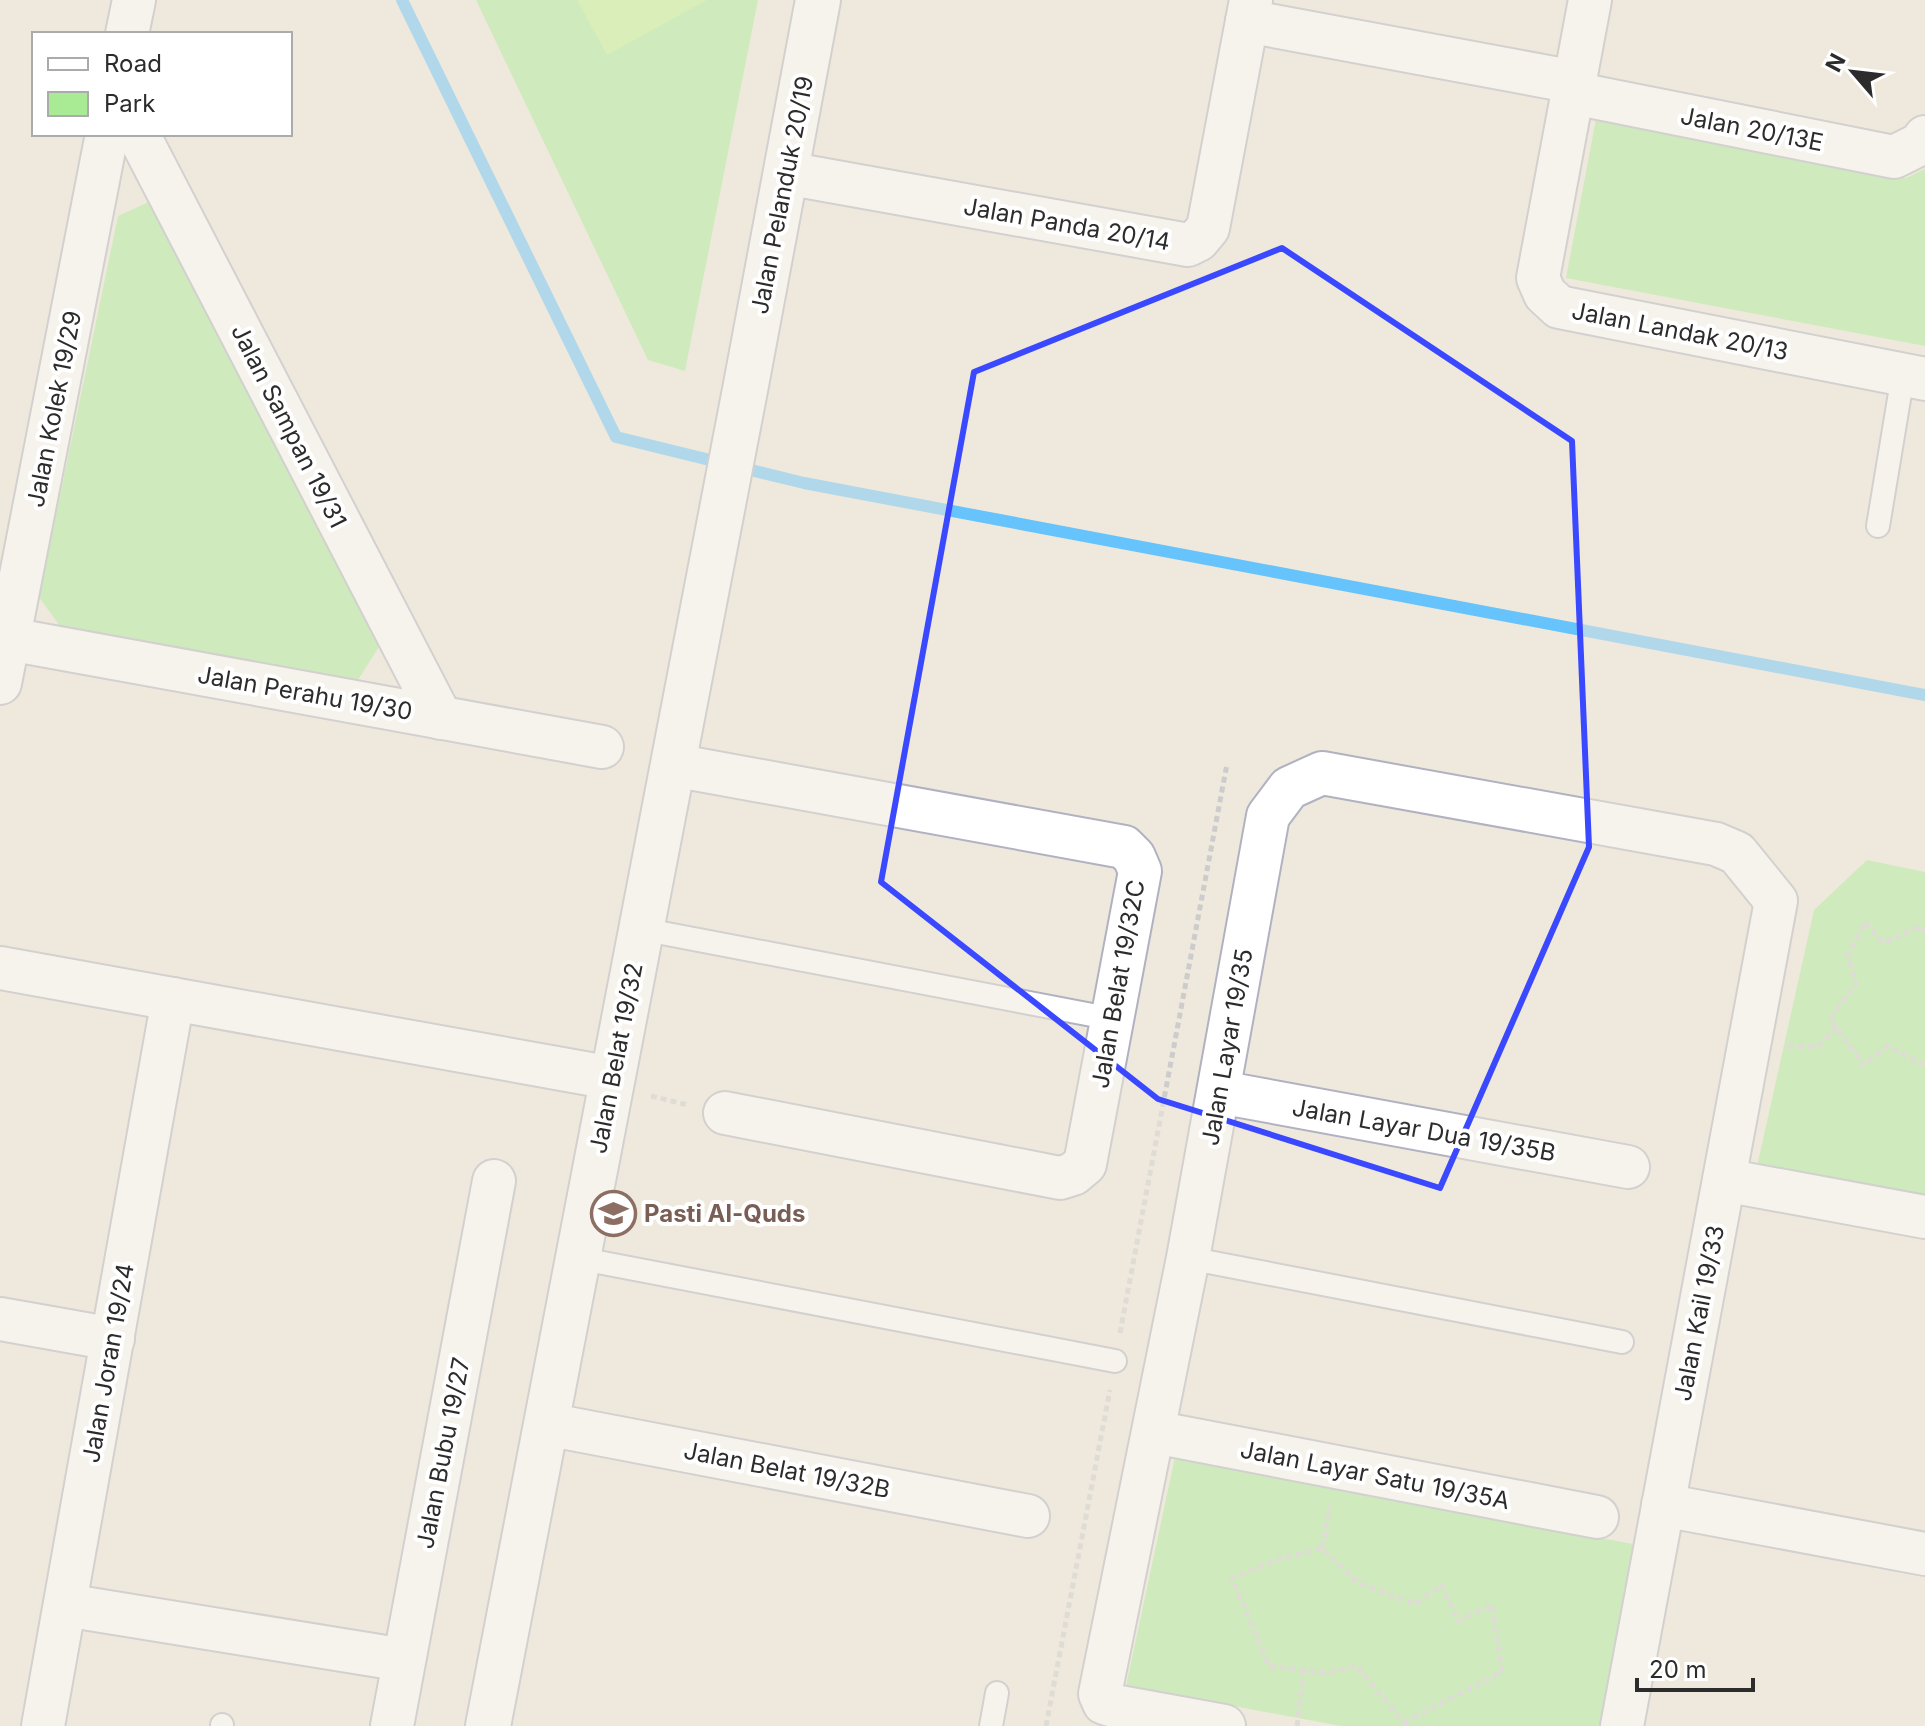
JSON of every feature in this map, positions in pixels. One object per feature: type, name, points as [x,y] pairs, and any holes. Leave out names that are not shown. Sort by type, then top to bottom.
[{"type":"street","points":[[127,32],[134,0]]},
{"type":"street","name":"Jalan Pelanduk 20/19","points":[[745,390],[818,0]]},
{"type":"street","name":"Jalan Landak 20/13","points":[[1590,0],[1538,278],[1545,294],[1559,307],[1914,377]]},
{"type":"street","name":"Jalan Panda 20/14","points":[[786,173],[1188,245],[1198,240],[1208,228],[1249,10]]},
{"type":"street","name":"Jalan 20/13E","points":[[1249,10],[1574,87],[1894,157],[1920,144],[1925,137]]},
{"type":"street","name":"Jalan Kolek 19/29","points":[[0,683],[107,136]]},
{"type":"street","name":"Jalan Sampan 19/31","points":[[139,136],[441,718]]},
{"type":"street","name":"Jalan Belat 19/32","points":[[488,1726],[745,390]]},
{"type":"street","name":"Jalan Perahu 19/30","points":[[9,639],[602,747]]},
{"type":"street","name":"Jalan Belat 19/32C","points":[[673,765],[1124,847],[1134,857],[1140,871],[1085,1164],[1073,1174],[1060,1178],[725,1113]]},
{"type":"street","name":"Jalan Layar 19/35","points":[[1224,1726],[1114,1706],[1104,1703],[1100,1694],[1188,1258],[1268,816],[1289,788],[1322,773],[1716,844],[1737,853],[1776,901]]},
{"type":"street","name":"Jalan Kail 19/33","points":[[1622,1726],[1776,901]]},
{"type":"street","points":[[0,968],[611,1082]]},
{"type":"street","name":"Jalan Joran 19/24","points":[[43,1726],[173,999]]},
{"type":"street","name":"Jalan Layar Dua 19/35B","points":[[1219,1092],[1628,1167]]},
{"type":"street","points":[[1724,1180],[1925,1217]]},
{"type":"street","name":"Jalan Bubu 19/27","points":[[392,1726],[494,1181]]},
{"type":"street","points":[[0,1319],[113,1339]]},
{"type":"street","name":"Jalan Belat 19/32B","points":[[546,1424],[1028,1516]]},
{"type":"street","name":"Jalan Layar Satu 19/35A","points":[[1154,1432],[1597,1517]]},
{"type":"street","points":[[1663,1505],[1925,1554]]},
{"type":"street","points":[[65,1605],[404,1660]]},
{"type":"lane","points":[[1878,526],[1914,377]]},
{"type":"lane","points":[[641,929],[1113,1019]]},
{"type":"lane","points":[[577,1258],[1115,1361]]},
{"type":"lane","points":[[1188,1258],[1622,1342]]},
{"type":"lane","points":[[991,1726],[997,1693]]},
{"type":"path","points":[[1046,1726],[1227,764]]},
{"type":"path","points":[[1925,932],[1921,926],[1884,943],[1865,922],[1848,955],[1856,984],[1830,1019],[1864,1065],[1888,1046],[1925,1063]]},
{"type":"path","points":[[1783,1045],[1817,1047],[1837,1028]]},
{"type":"path","points":[[611,1082],[725,1113]]},
{"type":"path","points":[[1322,1548],[1331,1502]]},
{"type":"path","points":[[1322,1548],[1358,1583],[1415,1604],[1442,1585],[1458,1621],[1492,1605],[1502,1672],[1405,1724],[1357,1666],[1326,1673],[1269,1666],[1232,1578],[1280,1559],[1322,1548]]},
{"type":"path","points":[[1297,1726],[1304,1670]]},
{"type":"highlighted area","points":[[1282,248],[1572,441],[1589,847],[1440,1188],[1158,1099],[881,882],[974,372]]},
{"type":"green space","points":[[476,0],[758,0],[685,371],[648,360]]},
{"type":"green space","points":[[577,0],[707,0],[607,55]]},
{"type":"green space","points":[[1596,119],[1906,178],[1925,169],[1925,346],[1566,278]]},
{"type":"green space","points":[[153,200],[384,639],[356,683],[62,629],[39,597],[118,216]]},
{"type":"green space","points":[[1867,860],[1925,872],[1925,1195],[1756,1171],[1814,910]]},
{"type":"green space","points":[[1175,1457],[1633,1544],[1604,1726],[1341,1726],[1126,1686]]},
{"type":"waterway","points":[[402,0],[616,437],[804,483],[1925,695]]},
{"type":"place","name":"Pasti Al-Quds","points":[[613,1213]]}]
